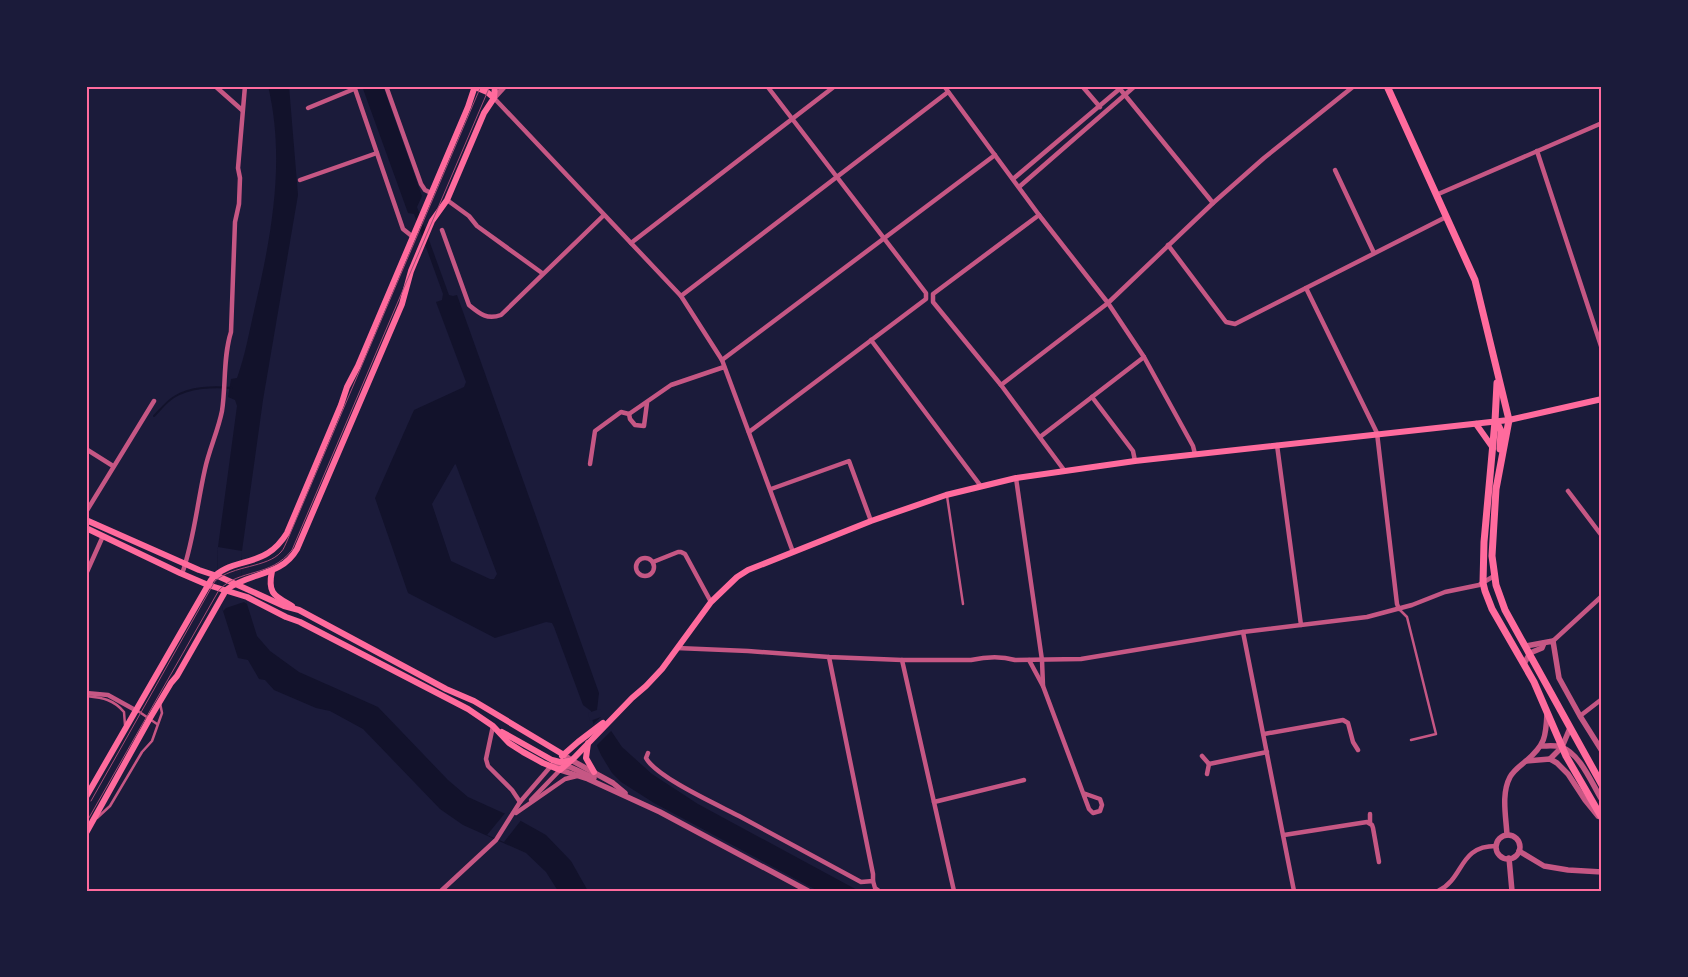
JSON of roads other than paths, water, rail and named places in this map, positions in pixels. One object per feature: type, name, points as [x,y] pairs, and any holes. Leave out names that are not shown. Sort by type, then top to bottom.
[{"type":"main road","points":[[222,589],[272,571],[290,560],[300,545],[402,304],[414,265],[432,221],[448,200],[484,113],[494,98],[496,86]]},
{"type":"main road","points":[[1387,86],[1475,280],[1509,420],[1496,490]]},
{"type":"main road","points":[[86,797],[208,585],[223,570],[266,555],[287,533],[475,87],[487,92],[494,98]]},
{"type":"main road","points":[[1498,376],[1484,542],[1483,583],[1492,609],[1534,682],[1562,747],[1602,819]]},
{"type":"main road","points":[[1497,385],[1500,416],[1509,420]]},
{"type":"main road","points":[[86,528],[182,574],[208,585],[245,596],[326,635],[468,708],[493,726],[562,768],[589,739],[662,669],[711,602],[737,577],[748,570],[871,521],[946,495],[1016,478],[1135,461],[1509,420],[1602,399]]},
{"type":"main road","points":[[1495,421],[1501,431],[1492,556],[1494,576],[1501,601],[1602,785]]},
{"type":"main road","points":[[1476,424],[1493,448]]},
{"type":"main road","points":[[86,520],[186,564],[240,584],[284,606],[299,610]]},
{"type":"main road","points":[[272,571],[270,582],[271,591],[274,595],[446,689],[472,700],[564,755]]},
{"type":"main road","points":[[86,833],[150,718],[177,676],[221,598],[222,589]]},
{"type":"main road","points":[[326,635],[330,627]]},
{"type":"main road","points":[[359,653],[364,645]]},
{"type":"main road","points":[[468,708],[472,700]]},
{"type":"main road","points":[[554,764],[564,755],[589,739]]},
{"type":"main road","points":[[589,739],[586,758],[594,772]]},
{"type":"main road","points":[[554,764],[570,760]]},
{"type":"street","points":[[215,86],[242,110]]},
{"type":"street","points":[[182,574],[188,556],[206,467],[222,411],[225,388],[227,343],[231,332],[234,285],[235,222],[239,204],[240,178],[238,168],[244,86]]},
{"type":"street","points":[[386,86],[421,184],[425,190],[431,193]]},
{"type":"street","points":[[505,86],[494,98],[681,296],[722,360],[793,552]]},
{"type":"street","points":[[750,432],[926,299],[927,295],[767,86]]},
{"type":"street","points":[[631,243],[835,86]]},
{"type":"street","points":[[944,86],[1039,215],[1108,303],[1144,357],[1193,446],[1195,454]]},
{"type":"street","points":[[1082,86],[1104,112]]},
{"type":"street","points":[[1019,187],[1135,86]]},
{"type":"street","points":[[1001,385],[1108,303],[1212,202],[1354,86]]},
{"type":"street","points":[[308,108],[354,88],[403,229],[413,237]]},
{"type":"street","points":[[1013,179],[1122,88],[1124,94],[1212,202]]},
{"type":"street","points":[[681,296],[948,92]]},
{"type":"street","points":[[1436,195],[1602,123]]},
{"type":"street","points":[[1537,151],[1602,349]]},
{"type":"street","points":[[300,180],[377,153]]},
{"type":"street","points":[[722,360],[995,155]]},
{"type":"street","points":[[1335,170],[1374,253]]},
{"type":"street","points":[[448,200],[469,216],[477,226],[542,273]]},
{"type":"street","points":[[442,230],[469,305],[479,313],[492,318],[501,315],[542,273],[604,215]]},
{"type":"street","points":[[1039,215],[933,294],[933,302],[1001,385],[1064,470]]},
{"type":"street","points":[[1168,245],[1226,322],[1235,324],[1446,216]]},
{"type":"street","points":[[1306,288],[1377,433],[1396,604],[1399,609]]},
{"type":"street","points":[[871,340],[980,486]]},
{"type":"street","points":[[1040,437],[1144,357]]},
{"type":"street","points":[[590,464],[595,431],[621,412],[629,414],[671,385],[724,367]]},
{"type":"street","points":[[1092,397],[1133,451],[1135,461]]},
{"type":"street","points":[[86,512],[154,401]]},
{"type":"street","points":[[629,414],[634,425],[644,426],[647,403]]},
{"type":"street","points":[[1277,445],[1301,625]]},
{"type":"street","points":[[86,449],[114,466]]},
{"type":"street","points":[[771,489],[849,461],[871,521]]},
{"type":"street","points":[[1016,478],[1042,660],[1043,686]]},
{"type":"street","points":[[1568,491],[1602,536]]},
{"type":"street","points":[[86,574],[103,536]]},
{"type":"street","points":[[653,562],[678,552],[685,554],[711,602]]},
{"type":"street","points":[[676,648],[902,660],[971,660],[981,658],[1008,658],[1015,660],[1081,659],[1244,632],[1367,617],[1399,609],[1445,592],[1479,585],[1494,576]]},
{"type":"street","points":[[1512,643],[1528,650],[1542,648],[1544,643],[1553,641],[1602,596]]},
{"type":"street","points":[[1244,632],[1294,891]]},
{"type":"street","points":[[1553,641],[1559,678],[1602,751]]},
{"type":"street","points":[[1524,664],[1528,650]]},
{"type":"street","points":[[829,657],[873,881],[875,888],[879,891]]},
{"type":"street","points":[[902,660],[954,891]]},
{"type":"street","points":[[1029,660],[1043,686],[1083,793],[1090,811],[1095,813],[1100,811],[1102,805],[1100,799],[1083,793]]},
{"type":"street","points":[[86,692],[108,695],[136,711]]},
{"type":"street","points":[[1580,716],[1602,699]]},
{"type":"street","points":[[1507,835],[1504,798],[1506,788],[1514,770],[1542,746],[1546,730],[1547,713]]},
{"type":"street","points":[[1264,734],[1343,720],[1348,723],[1353,742],[1358,750]]},
{"type":"street","points":[[493,726],[486,760],[488,766],[512,790],[520,802]]},
{"type":"street","points":[[1550,759],[1562,747],[1570,728]]},
{"type":"street","points":[[1542,746],[1554,745],[1571,752],[1602,800]]},
{"type":"street","points":[[1210,764],[1267,752]]},
{"type":"street","points":[[648,753],[646,758],[648,762],[695,794],[860,882],[873,881]]},
{"type":"street","points":[[564,755],[633,798]]},
{"type":"street","points":[[1202,756],[1210,764]]},
{"type":"street","points":[[1526,761],[1550,759],[1557,763],[1568,774],[1585,800],[1602,819]]},
{"type":"street","points":[[441,891],[496,840],[513,816],[520,802],[554,764]]},
{"type":"street","points":[[1207,774],[1210,764]]},
{"type":"street","points":[[513,816],[562,768],[575,768],[619,788]]},
{"type":"street","points":[[562,768],[577,776],[633,798],[808,891]]},
{"type":"street","points":[[525,806],[568,778],[577,776]]},
{"type":"street","points":[[934,802],[1024,780]]},
{"type":"street","points":[[1370,814],[1370,824],[1373,828],[1379,862]]},
{"type":"street","points":[[1284,835],[1364,822],[1370,824]]},
{"type":"street","points":[[1507,835],[1518,839],[1520,847],[1514,857],[1509,858],[1500,855],[1496,846],[1500,838],[1507,835]]},
{"type":"street","points":[[1438,891],[1444,888],[1453,878],[1471,853],[1479,848],[1496,846]]},
{"type":"street","points":[[1519,851],[1544,866],[1562,870],[1602,872]]},
{"type":"street","points":[[1509,858],[1512,889]]},
{"type":"lane","points":[[946,495],[963,604]]},
{"type":"lane","points":[[1399,609],[1407,617],[1436,734],[1411,740]]},
{"type":"lane","points":[[86,696],[107,699],[119,706],[124,712],[125,718],[123,734]]},
{"type":"lane","points":[[91,824],[110,806],[142,752],[152,741],[162,713],[160,702]]},
{"type":"lane","points":[[136,711],[158,724]]},
{"type":"waterway","points":[[154,416],[171,399],[187,391],[210,387],[232,388]]},
{"type":"tram line","points":[[91,801],[215,581],[231,572],[267,561],[275,557],[284,548],[481,86]]},
{"type":"tram line","points":[[86,823],[219,590],[236,578],[274,565],[292,550],[490,86]]}]
